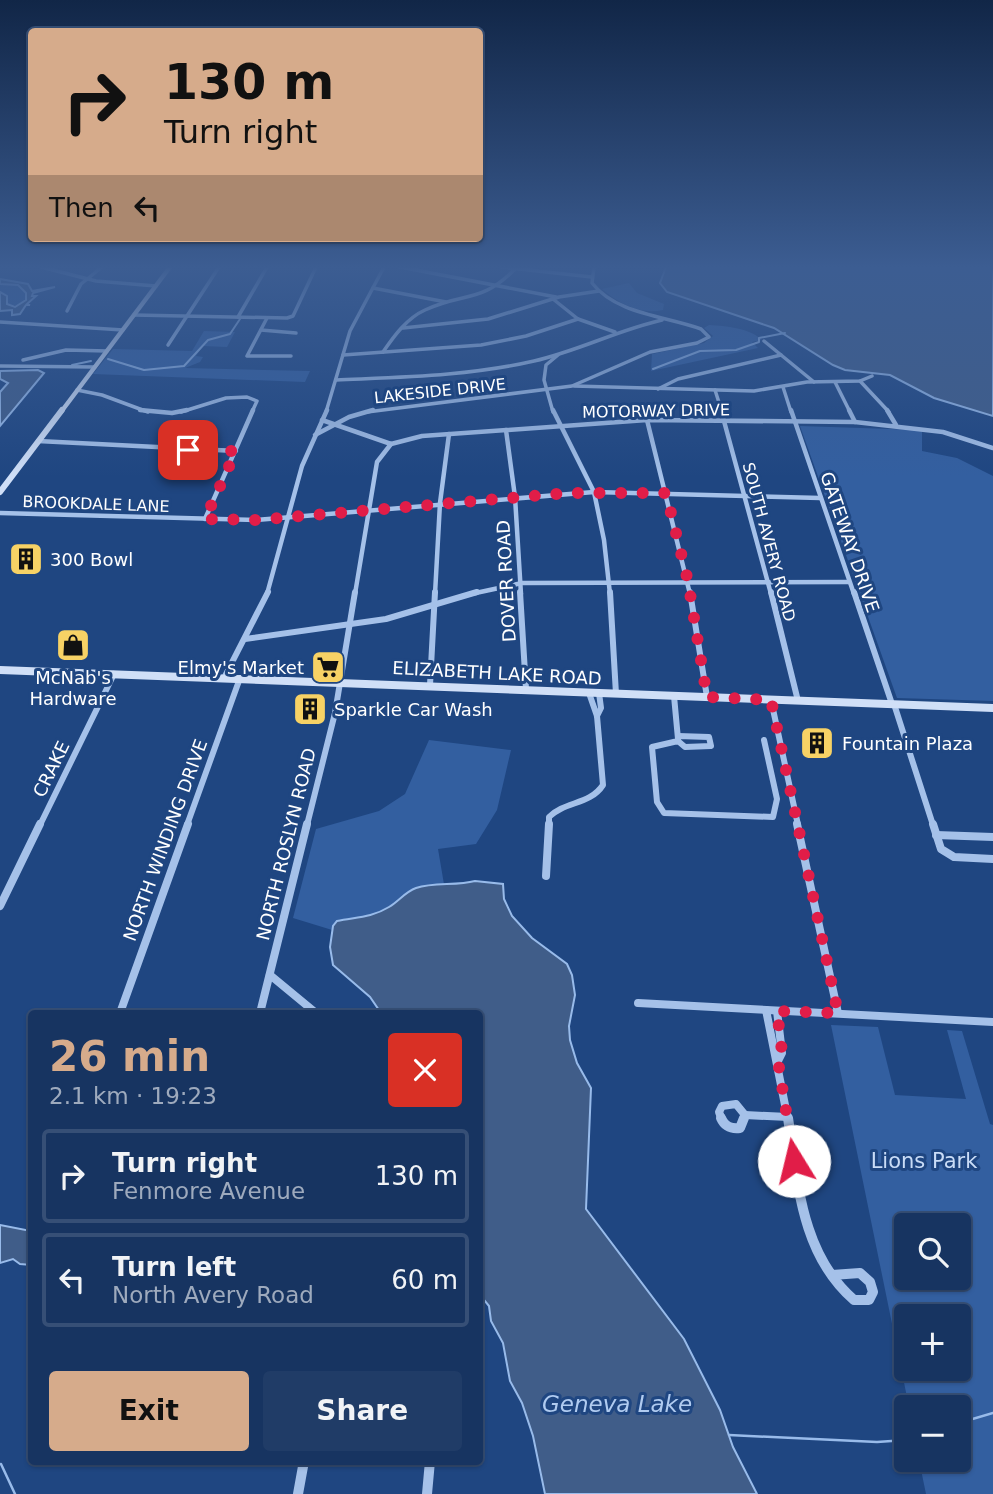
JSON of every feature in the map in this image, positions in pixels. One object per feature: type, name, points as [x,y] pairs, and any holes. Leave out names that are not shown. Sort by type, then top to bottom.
[{"type":"main road","points":[[0,492],[118,337]]},
{"type":"main road","name":"ELIZABETH LAKE ROAD","points":[[0,670],[993,708]]},
{"type":"street","points":[[168,345],[173,337]]},
{"type":"street","points":[[257,337],[247,356],[291,356]]},
{"type":"street","points":[[224,678],[271,587],[302,466],[322,420],[349,337]]},
{"type":"street","points":[[383,352],[396,337]]},
{"type":"street","points":[[343,355],[481,345],[522,337]]},
{"type":"street","points":[[336,380],[449,374],[534,361],[558,355],[604,337]]},
{"type":"street","name":"LAKESIDE DRIVE","points":[[314,435],[372,410],[572,386],[650,352],[697,344],[709,337]]},
{"type":"street","points":[[764,341],[814,382]]},
{"type":"street","points":[[23,360],[66,350],[107,351]]},
{"type":"street","points":[[558,355],[546,365],[545,391],[594,492],[608,580],[616,694]]},
{"type":"street","points":[[658,389],[678,379],[781,355]]},
{"type":"street","points":[[534,361],[546,365]]},
{"type":"street","points":[[0,366],[95,367]]},
{"type":"street","points":[[572,386],[715,390],[860,381],[872,376]]},
{"type":"street","points":[[860,381],[891,414],[896,425]]},
{"type":"street","points":[[835,382],[855,422]]},
{"type":"street","name":"GATEWAY DRIVE","points":[[783,387],[936,835]]},
{"type":"street","points":[[77,390],[95,392],[134,411],[159,414],[187,411],[233,397],[253,399],[257,405],[205,519]]},
{"type":"street","name":"SOUTH AVERY ROAD","points":[[715,390],[722,421],[747,496],[798,701]]},
{"type":"street","points":[[322,420],[391,444]]},
{"type":"street","points":[[646,420],[688,581],[707,697]]},
{"type":"street","name":"MOTORWAY DRIVE","points":[[391,444],[407,439],[449,434],[646,420],[855,422],[896,425],[943,432],[993,448]]},
{"type":"street","name":"DOVER ROAD","points":[[506,430],[515,498],[526,690]]},
{"type":"street","points":[[430,685],[437,604],[440,503],[449,434]]},
{"type":"street","points":[[38,441],[236,451]]},
{"type":"street","name":"NORTH ROSLYN ROAD","points":[[261,1010],[341,682],[377,462],[391,444]]},
{"type":"street","name":"BROOKDALE LANE","points":[[0,513],[205,519],[289,517],[594,492],[820,498]]},
{"type":"street","points":[[245,639],[351,626],[519,583],[608,580],[849,582]]},
{"type":"street","name":"CRAKE","points":[[0,906],[114,674]]},
{"type":"street","name":"NORTH WINDING DRIVE","points":[[121,1010],[240,678]]},
{"type":"street","points":[[546,876],[549,817],[554,809],[587,800],[600,792],[603,785],[597,716],[589,692]]},
{"type":"street","points":[[597,716],[601,708],[599,693]]},
{"type":"street","points":[[674,696],[678,738],[652,747],[657,802],[664,813],[773,817],[776,799],[764,740]]},
{"type":"street","points":[[771,700],[838,1013]]},
{"type":"street","points":[[993,837],[936,835],[946,854],[954,857],[993,859]]},
{"type":"street","points":[[270,975],[312,1010]]},
{"type":"street","points":[[638,1003],[993,1022]]},
{"type":"street","points":[[766,1010],[770,1039],[778,1061],[805,1224],[816,1251],[832,1275]]},
{"type":"street","points":[[777,1011],[782,1052],[778,1061]]},
{"type":"street","points":[[770,1039],[780,1039]]},
{"type":"street","points":[[745,1115],[788,1117]]},
{"type":"street","points":[[298,1494],[303,1465]]},
{"type":"street","points":[[427,1494],[430,1465]]},
{"type":"green space","points":[[201,337],[232,337],[227,347],[203,346],[196,356],[203,357],[200,362],[185,368],[310,371],[305,382],[93,374],[113,349],[192,351]]},
{"type":"green space","points":[[712,337],[758,337],[762,340],[752,342],[758,348],[651,371],[652,354],[704,343]]},
{"type":"green space","points":[[800,426],[922,430],[922,451],[957,458],[993,476],[993,701],[897,698]]},
{"type":"green space","points":[[429,740],[511,750],[497,810],[476,844],[438,849],[446,896],[368,941],[293,918],[316,829],[379,811],[405,794]]},
{"type":"green space","name":"Lions Park","points":[[831,1025],[878,1027],[895,1095],[966,1099],[947,1030],[962,1031],[990,1124],[993,1125],[993,1494],[926,1494],[921,1472],[971,1472],[971,1395],[907,1395],[904,1381],[971,1381],[971,1304],[894,1304],[894,1334]]},
{"type":"water","points":[[788,337],[993,337],[993,416],[934,398],[890,375],[845,370]]},
{"type":"water","points":[[38,370],[44,373],[0,426],[0,392],[8,383],[0,379],[0,371]]},
{"type":"water","name":"Geneva Lake","points":[[475,881],[503,884],[504,899],[512,916],[532,938],[567,964],[575,995],[569,1026],[570,1040],[577,1063],[591,1088],[586,1209],[684,1339],[720,1410],[733,1447],[757,1494],[545,1494],[533,1436],[522,1403],[510,1381],[503,1343],[491,1321],[489,1306],[483,1299],[483,1010],[379,1010],[370,997],[333,965],[330,947],[333,926],[337,921],[382,911],[416,888]]},
{"type":"water","points":[[0,1225],[28,1230],[28,1265],[20,1264],[13,1259],[0,1263]]},
{"type":"waterway","points":[[108,359],[144,370],[184,366],[208,340],[220,337]]},
{"type":"waterway","points":[[653,369],[700,351],[736,350],[766,337]]},
{"type":"waterway","points":[[72,365],[91,361]]},
{"type":"waterway","points":[[971,1419],[993,1413]]},
{"type":"waterway","points":[[729,1435],[894,1441]]},
{"type":"waterway","points":[[1,1464],[15,1494]]},
{"type":"place","name":"300 Bowl","points":[[26,559]]},
{"type":"place","name":"McNab's Hardware","points":[[73,645]]},
{"type":"place","name":"Elmy's Market","points":[[328,667]]},
{"type":"place","name":"Sparkle Car Wash","points":[[310,709]]},
{"type":"place","name":"Fountain Plaza","points":[[817,743]]},
{"type":"route","points":[[188,450],[236,451],[205,519],[256,520],[568,493],[666,493],[688,581],[707,697],[771,700],[838,1013],[777,1011],[782,1052],[778,1061],[794,1161]]}]
